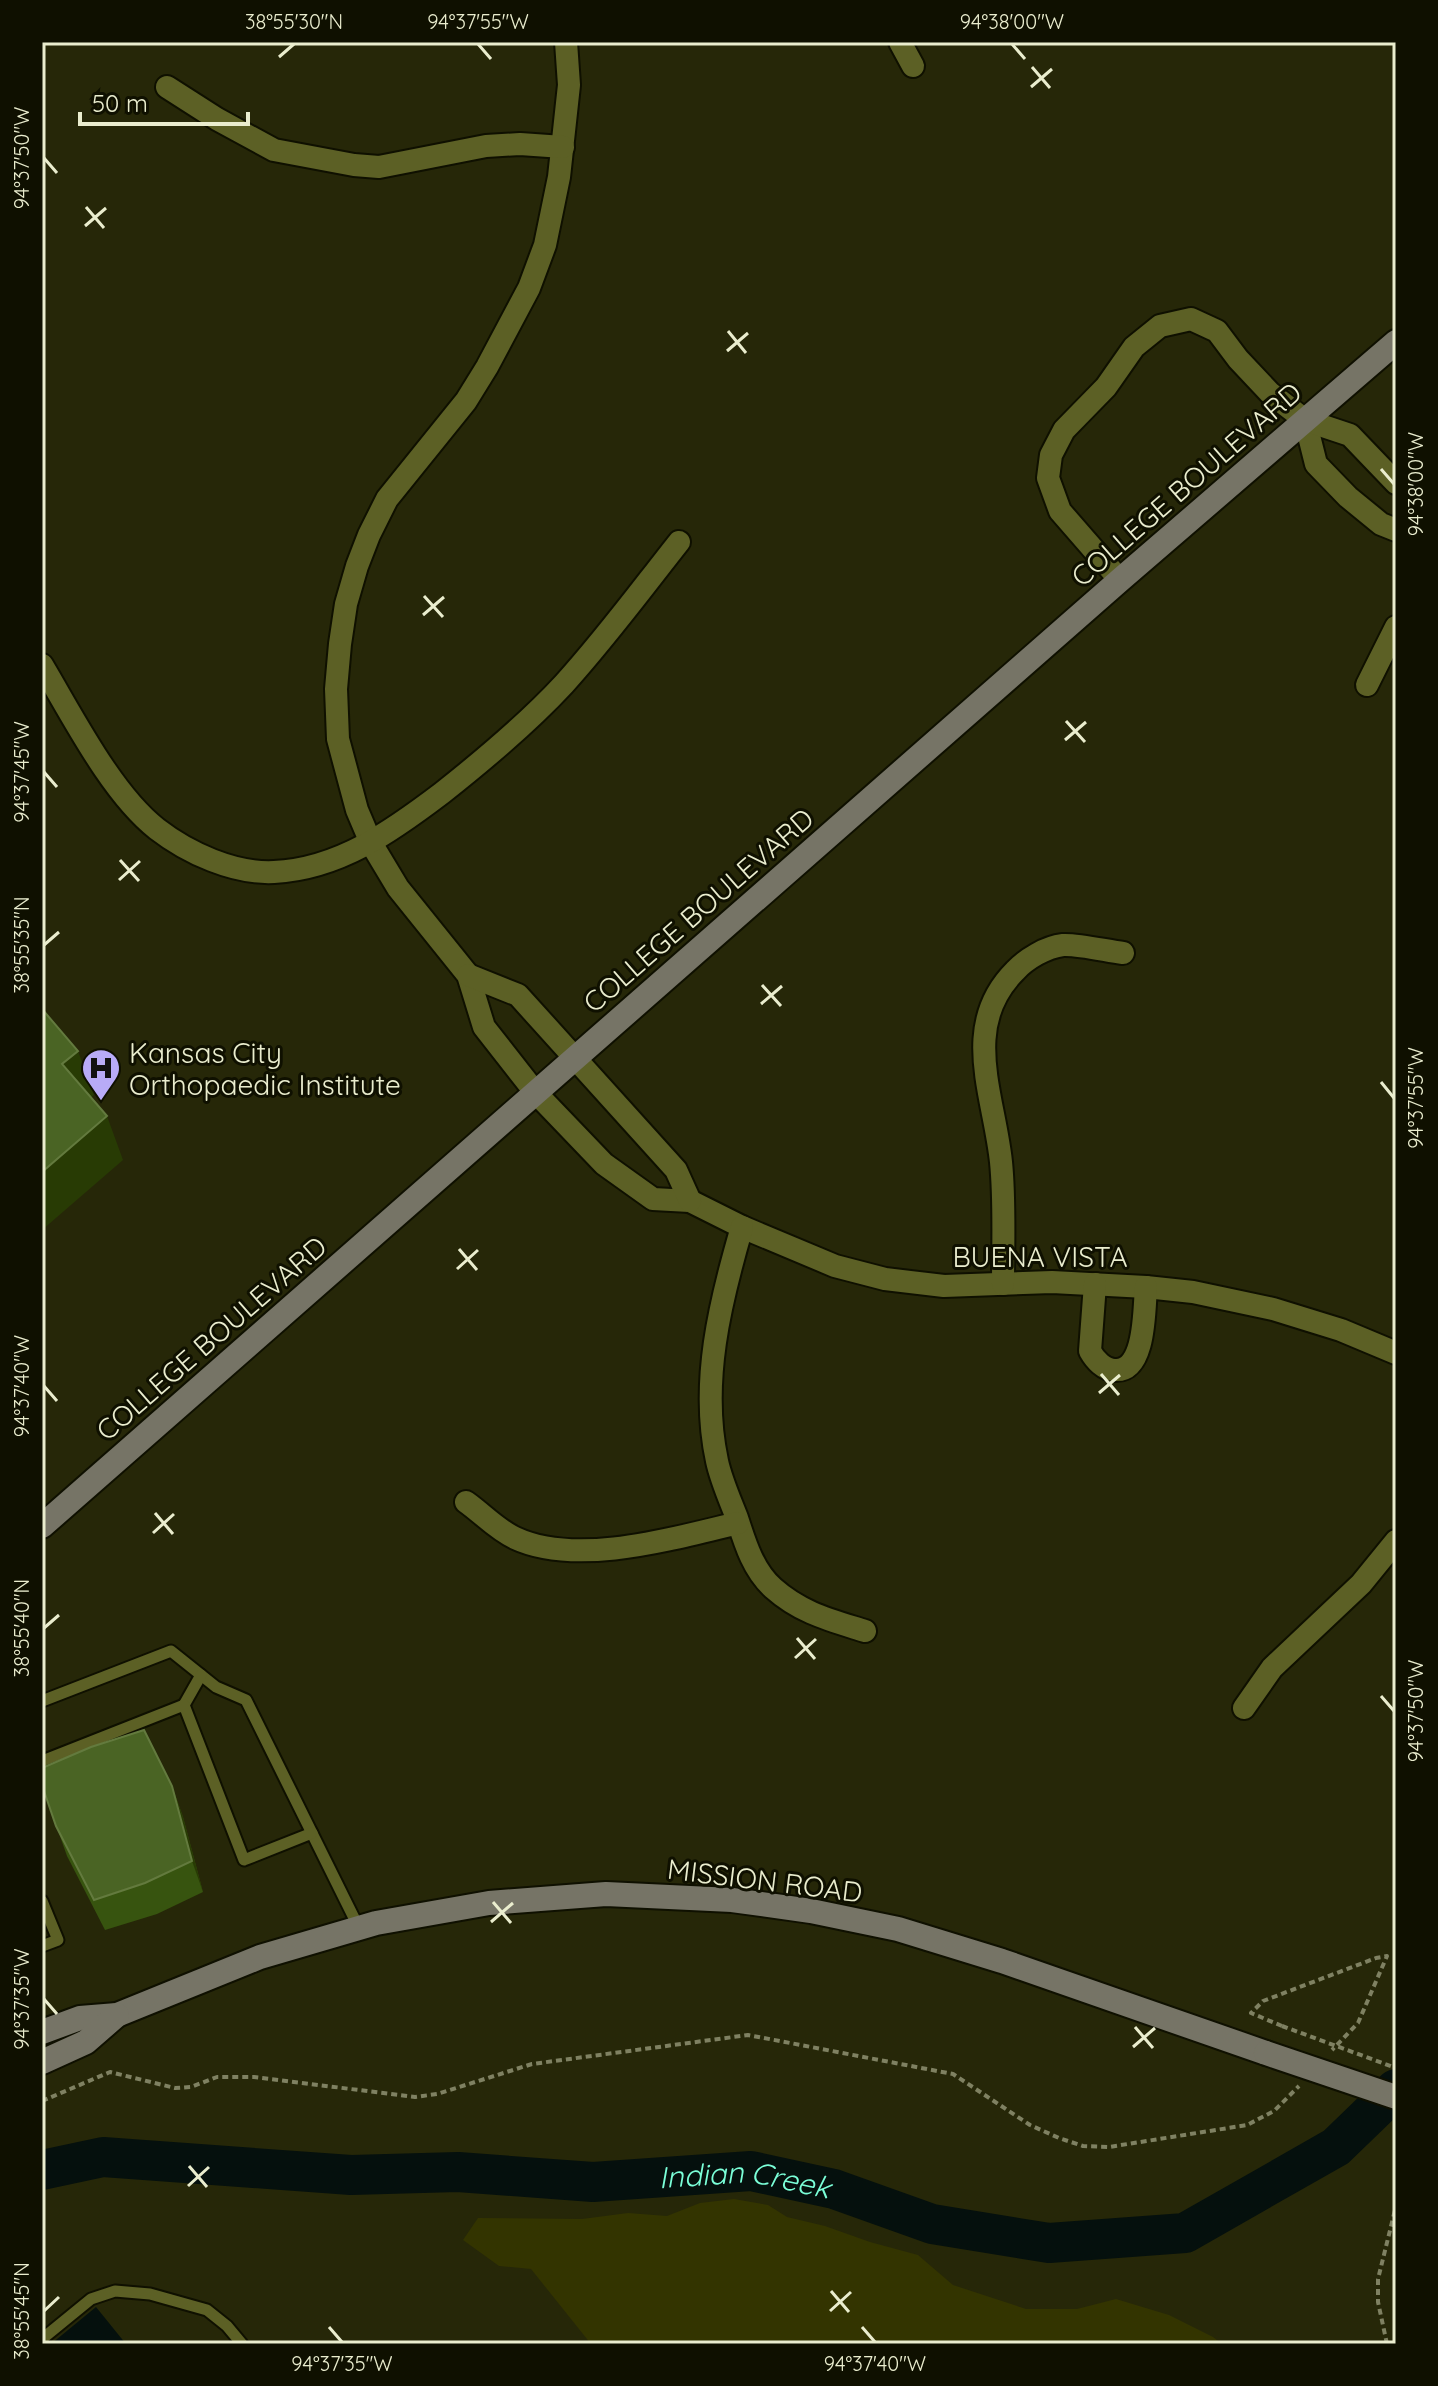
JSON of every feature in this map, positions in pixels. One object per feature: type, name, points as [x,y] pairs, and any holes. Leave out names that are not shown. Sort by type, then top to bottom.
[{"type":"main road","name":"COLLEGE BOULEVARD","points":[[42,1526],[1120,580],[1396,342]]},
{"type":"main road","name":"MISSION ROAD","points":[[42,2032],[80,2018],[117,2015],[260,1957],[376,1923],[489,1903],[606,1894],[732,1900],[811,1911],[898,1929],[1002,1961],[1396,2097]]},
{"type":"main road","name":"MISSION ROAD","points":[[42,2062],[86,2042],[117,2015]]},
{"type":"street","points":[[566,42],[569,85],[563,147],[545,245],[529,288],[487,367],[466,401],[387,499],[369,535],[346,604],[336,689],[338,739],[357,810],[371,843],[398,888],[468,975],[518,995],[676,1170],[690,1201]]},
{"type":"street","points":[[900,42],[913,66]]},
{"type":"street","points":[[167,87],[274,150],[354,165],[379,167],[486,146],[520,144],[563,147]]},
{"type":"street","points":[[1120,580],[1060,511],[1048,478],[1051,455],[1064,430],[1106,387],[1134,347],[1160,326],[1191,319],[1217,331],[1270,393],[1305,420],[1350,435],[1396,483]]},
{"type":"street","points":[[1305,420],[1316,464],[1348,497],[1381,524],[1396,530]]},
{"type":"street","points":[[42,665],[95,755],[154,827],[176,842],[239,869],[274,872],[311,865],[371,843],[489,756],[565,683],[679,542]]},
{"type":"street","points":[[1367,685],[1396,627]]},
{"type":"street","points":[[1003,1284],[1001,1163],[983,1038],[989,1009],[1002,983],[1022,964],[1043,952],[1063,945],[1123,953]]},
{"type":"street","name":"BUENA VISTA","points":[[468,975],[484,1027],[535,1092],[604,1164],[653,1199],[690,1201],[742,1227],[835,1266],[885,1279],[944,1286],[1052,1282],[1193,1292],[1273,1309],[1341,1330],[1396,1353]]},
{"type":"street","points":[[742,1227],[712,1353],[711,1418],[717,1462],[757,1570],[772,1587],[803,1611],[865,1631]]},
{"type":"street","points":[[1095,1284],[1090,1351],[1094,1359],[1112,1371],[1123,1370],[1138,1353],[1146,1287]]},
{"type":"street","points":[[466,1502],[493,1526],[517,1539],[548,1547],[573,1549],[654,1543],[738,1523]]},
{"type":"street","points":[[1244,1708],[1272,1668],[1361,1584],[1396,1541]]},
{"type":"lane","points":[[42,1701],[171,1651],[216,1687],[246,1700],[359,1928]]},
{"type":"lane","points":[[42,1761],[184,1705],[201,1675]]},
{"type":"lane","points":[[184,1705],[244,1860],[312,1833]]},
{"type":"lane","points":[[42,1901],[58,1940],[42,1946]]},
{"type":"lane","points":[[42,2339],[91,2299],[115,2291],[150,2294],[207,2310],[227,2326],[242,2344]]},
{"type":"path","points":[[1327,2056],[1358,2023],[1387,1956],[1263,2001],[1251,2013],[1282,2026],[1396,2068]]},
{"type":"path","points":[[42,2101],[110,2072],[175,2088],[191,2087],[217,2077],[254,2077],[415,2097],[437,2094],[532,2064],[748,2035],[953,2074],[1030,2125],[1083,2146],[1109,2147],[1247,2125],[1274,2111],[1306,2078]]},
{"type":"path","points":[[1387,2344],[1378,2302],[1378,2279],[1396,2206]]},
{"type":"shaded area","points":[[734,2199],[768,2205],[787,2217],[918,2255],[953,2285],[1026,2309],[1077,2309],[1116,2299],[1169,2315],[1222,2344],[591,2344],[531,2269],[499,2266],[463,2240],[478,2218],[582,2219],[628,2213],[667,2216],[700,2203]]},
{"type":"shaded area","points":[[96,2307],[126,2344],[51,2344]]},
{"type":"building","points":[[42,1009],[78,1051],[62,1064],[107,1116],[42,1172]]},
{"type":"building","points":[[144,1730],[172,1786],[192,1861],[145,1883],[94,1900],[56,1826],[42,1785],[42,1768],[91,1747]]},
{"type":"waterway","name":"Indian Creek","points":[[42,2170],[103,2157],[351,2175],[458,2172],[593,2182],[751,2171],[834,2189],[932,2224],[1049,2243],[1185,2233],[1336,2147],[1396,2089]]},
{"type":"place","name":"Kansas City Orthopaedic Institute","points":[[101,1102]]}]
